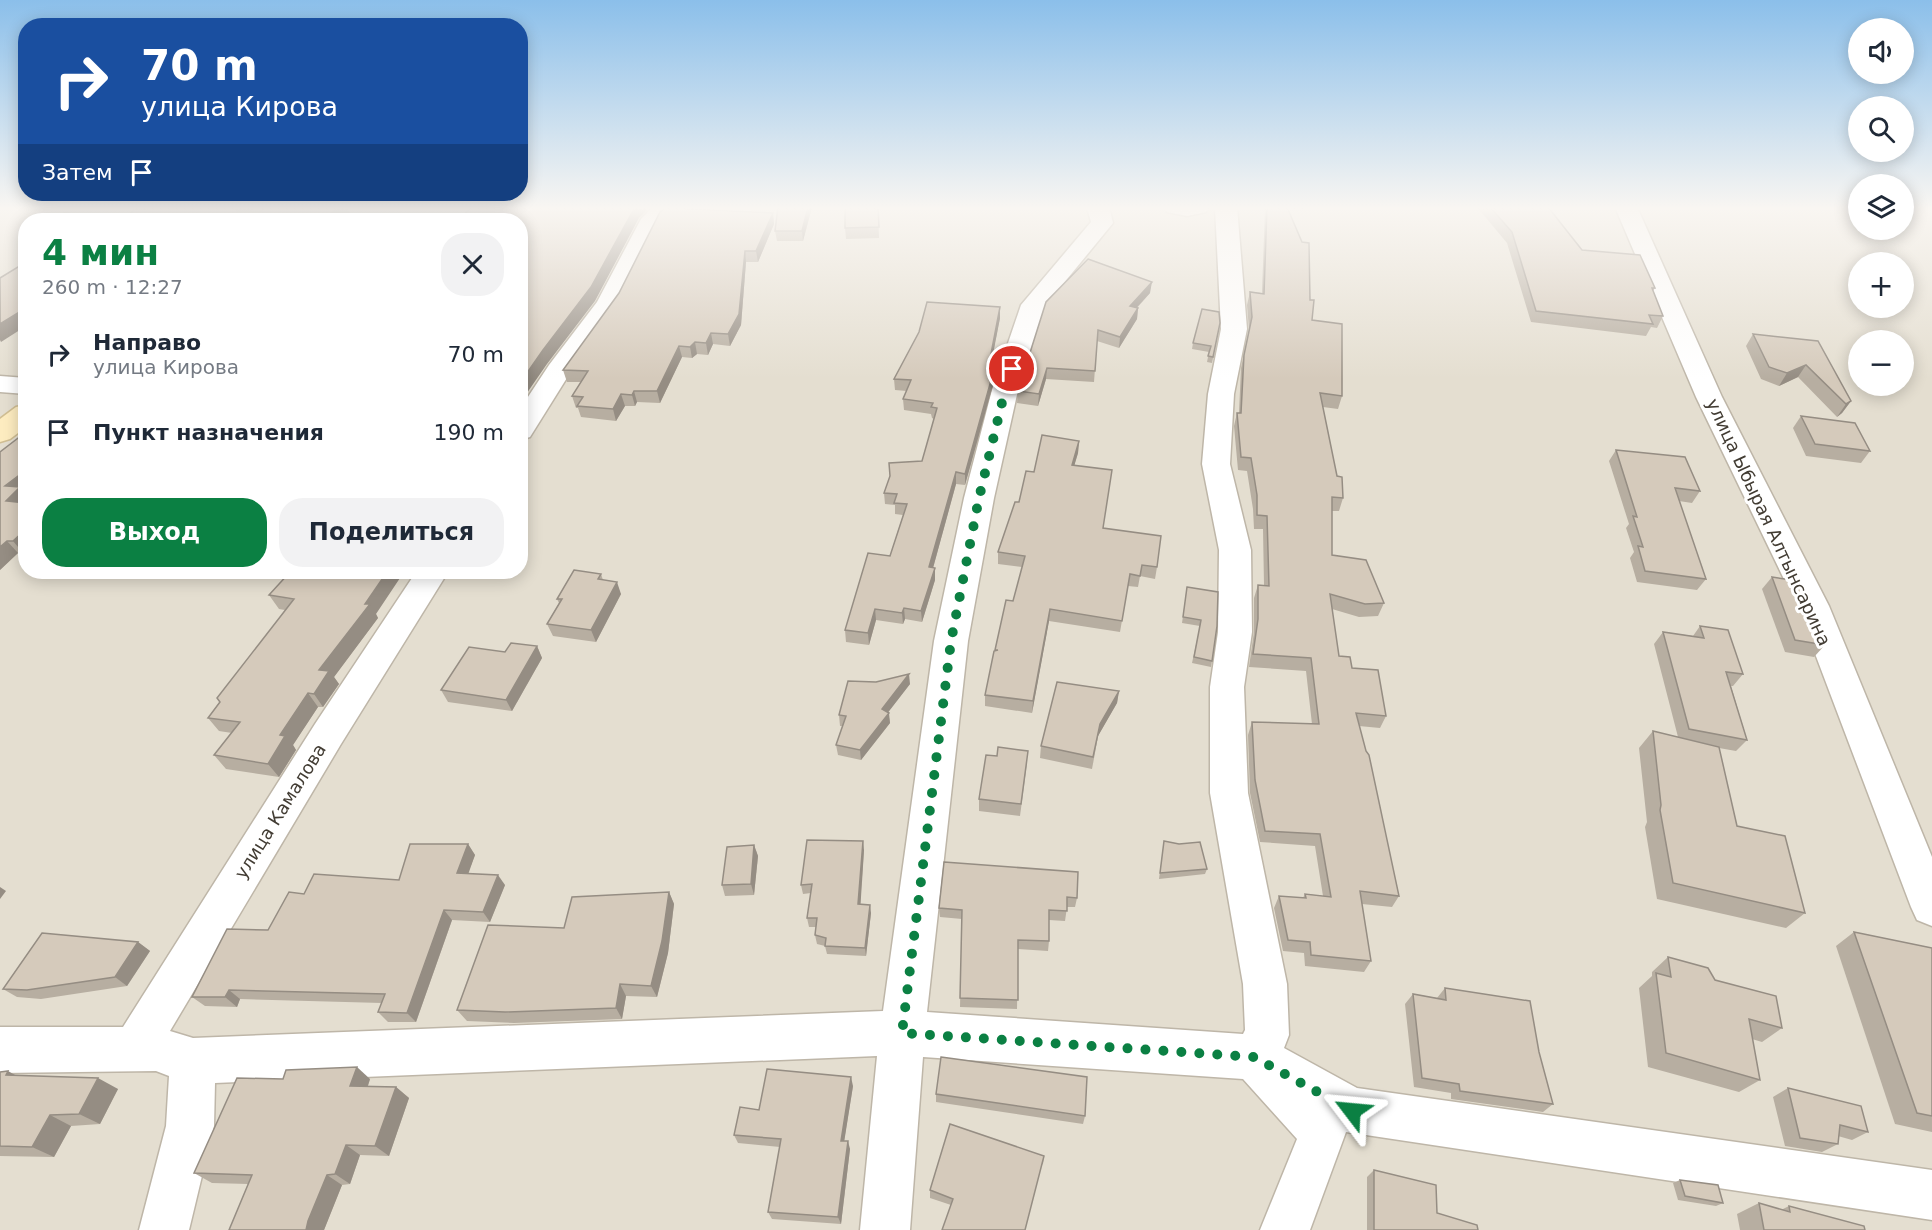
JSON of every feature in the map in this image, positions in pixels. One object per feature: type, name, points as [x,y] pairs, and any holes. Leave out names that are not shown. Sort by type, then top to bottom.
[{"type":"street","points":[[528,418],[558,371],[608,303],[628,264]]},
{"type":"street","points":[[885,1230],[902,1033],[951,641],[979,498],[1005,390],[1033,305],[1067,264]]},
{"type":"street","points":[[1230,264],[1234,329],[1221,394],[1216,464],[1235,550],[1235,632],[1227,687],[1229,793],[1265,984],[1267,1035],[1254,1057]]},
{"type":"street","name":"улица Ыбырая Алтынсарина","points":[[1651,264],[1709,397],[1813,606],[1932,907]]},
{"type":"street","points":[[0,384],[18,385]]},
{"type":"street","points":[[0,433],[18,419]]},
{"type":"street","name":"улица Камалова","points":[[164,1230],[190,1126],[174,1055],[142,1035],[321,744],[427,579]]},
{"type":"street","points":[[0,1050],[174,1055],[902,1033],[1254,1057],[1337,1122],[1932,1195]]},
{"type":"street","points":[[1285,1230],[1337,1122]]},
{"type":"shaded area","points":[[0,264],[18,264],[18,579],[528,579],[528,264],[1848,264],[1848,318],[1914,318],[1914,264],[1932,264],[1932,1230],[0,1230]]},
{"type":"building","points":[[528,264],[603,264],[591,287],[528,372]]},
{"type":"building","points":[[633,264],[744,264],[739,314],[728,334],[711,333],[706,343],[695,342],[690,347],[679,346],[657,391],[634,391],[632,395],[621,394],[613,409],[577,406],[583,397],[572,396],[588,371],[563,370],[619,293]]},
{"type":"building","points":[[1083,264],[1103,264],[1152,282],[1130,306],[1138,308],[1120,337],[1098,330],[1095,371],[1047,368],[1039,394],[1018,391],[1046,302]]},
{"type":"building","points":[[1265,264],[1309,264],[1310,300],[1314,300],[1312,320],[1342,324],[1342,396],[1320,393],[1337,476],[1342,477],[1343,498],[1332,497],[1332,555],[1366,560],[1384,603],[1365,604],[1330,594],[1339,656],[1350,657],[1352,668],[1378,670],[1386,716],[1356,713],[1369,755],[1399,896],[1360,891],[1371,961],[1311,955],[1310,942],[1288,940],[1279,896],[1306,898],[1305,894],[1331,897],[1320,834],[1265,831],[1255,780],[1252,722],[1319,724],[1311,658],[1253,654],[1258,619],[1258,585],[1269,586],[1267,516],[1257,515],[1257,495],[1251,458],[1241,457],[1237,413],[1241,413],[1244,355],[1252,317],[1250,292],[1264,294]]},
{"type":"building","points":[[1522,264],[1644,264],[1655,288],[1652,288],[1663,316],[1649,315],[1653,324],[1536,311]]},
{"type":"building","points":[[18,267],[18,313],[0,324],[0,278]]},
{"type":"building","points":[[927,302],[1000,307],[990,359],[1000,348],[965,474],[956,472],[929,567],[935,568],[921,611],[904,608],[902,613],[875,609],[868,633],[845,630],[868,553],[890,556],[907,504],[894,503],[897,494],[884,493],[890,476],[889,463],[922,461],[937,408],[931,407],[933,403],[903,399],[911,380],[894,379],[919,332]]},
{"type":"building","points":[[1202,309],[1219,312],[1220,323],[1213,357],[1208,356],[1211,346],[1193,343]]},
{"type":"building","points":[[1753,334],[1818,341],[1851,401],[1846,404],[1806,365],[1787,373],[1769,367]]},
{"type":"building","points":[[1801,416],[1855,423],[1870,451],[1815,444]]},
{"type":"building","points":[[1042,435],[1079,441],[1072,465],[1112,470],[1103,528],[1161,536],[1157,567],[1142,565],[1140,576],[1130,574],[1122,621],[1050,609],[1033,701],[985,695],[994,651],[998,650],[995,650],[1006,600],[1013,601],[1025,556],[998,552],[1015,502],[1019,502],[1026,471],[1034,472]]},
{"type":"building","points":[[18,438],[18,476],[5,486],[18,487],[6,501],[18,502],[18,536],[0,547],[0,452]]},
{"type":"building","points":[[1616,450],[1685,457],[1700,491],[1675,488],[1706,579],[1645,571],[1638,546],[1643,547],[1633,516],[1637,517]]},
{"type":"building","points":[[574,570],[601,574],[598,579],[617,582],[591,630],[547,624],[562,599],[557,599]]},
{"type":"building","points":[[1772,577],[1798,581],[1825,645],[1795,640]]},
{"type":"building","points":[[284,579],[382,579],[365,604],[370,604],[319,670],[329,671],[314,694],[308,693],[280,735],[285,736],[268,764],[214,755],[240,722],[208,718],[220,702],[217,698],[294,599],[269,595]]},
{"type":"building","points":[[1187,587],[1218,592],[1217,626],[1212,661],[1194,657],[1201,620],[1183,617]]},
{"type":"building","points":[[1700,626],[1728,630],[1743,674],[1726,672],[1747,740],[1689,729],[1663,632],[1704,638]]},
{"type":"building","points":[[511,643],[537,646],[506,700],[441,690],[469,647],[505,652]]},
{"type":"building","points":[[909,674],[882,709],[889,713],[860,750],[836,745],[846,716],[839,715],[848,681],[876,682]]},
{"type":"building","points":[[1057,682],[1119,691],[1100,724],[1093,757],[1041,746]]},
{"type":"building","points":[[1653,731],[1719,747],[1737,826],[1785,836],[1805,913],[1673,883],[1660,810]]},
{"type":"building","points":[[998,747],[1028,751],[1021,804],[979,799],[986,755],[997,756]]},
{"type":"building","points":[[807,840],[863,841],[858,904],[870,905],[865,948],[825,946],[826,938],[815,935],[817,918],[807,918],[812,884],[801,885]]},
{"type":"building","points":[[1164,841],[1179,844],[1200,842],[1207,869],[1160,873]]},
{"type":"building","points":[[410,844],[468,844],[457,873],[498,875],[483,912],[444,910],[407,1013],[378,1012],[385,994],[229,990],[225,997],[192,997],[227,929],[268,930],[289,892],[304,894],[314,874],[399,880]]},
{"type":"building","points":[[754,845],[751,884],[722,885],[727,847]]},
{"type":"building","points":[[944,862],[1078,872],[1077,898],[1067,897],[1067,911],[1049,910],[1049,941],[1018,940],[1018,1000],[960,998],[962,910],[939,908]]},
{"type":"building","points":[[669,892],[662,941],[651,986],[620,984],[616,1008],[505,1012],[457,1010],[488,925],[564,928],[572,897]]},
{"type":"building","points":[[1854,932],[1932,948],[1932,1116],[1917,1113]]},
{"type":"building","points":[[42,933],[138,942],[115,977],[27,990],[3,989]]},
{"type":"building","points":[[1668,957],[1708,968],[1715,980],[1776,996],[1782,1028],[1749,1019],[1760,1080],[1666,1053],[1656,973],[1671,977]]},
{"type":"building","points":[[1445,988],[1530,1001],[1539,1052],[1553,1104],[1460,1091],[1459,1084],[1422,1078],[1413,994],[1446,1000]]},
{"type":"building","points":[[941,1057],[1087,1077],[1085,1116],[936,1094]]},
{"type":"building","points":[[357,1067],[350,1086],[396,1087],[375,1146],[346,1145],[335,1174],[327,1175],[306,1230],[229,1230],[252,1175],[194,1173],[237,1078],[283,1079],[286,1070]]},
{"type":"building","points":[[767,1069],[851,1077],[841,1141],[848,1141],[838,1217],[768,1212],[781,1139],[734,1135],[740,1107],[759,1110]]},
{"type":"building","points":[[8,1071],[6,1075],[98,1078],[79,1114],[50,1115],[32,1147],[0,1146],[0,1072]]},
{"type":"building","points":[[1788,1088],[1861,1106],[1868,1132],[1840,1125],[1838,1144],[1800,1138]]},
{"type":"building","points":[[950,1124],[1044,1156],[1025,1230],[942,1230],[953,1199],[930,1190]]},
{"type":"building","points":[[1374,1170],[1436,1185],[1437,1213],[1477,1225],[1478,1230],[1374,1230]]},
{"type":"building","points":[[1680,1180],[1718,1185],[1723,1203],[1685,1196]]},
{"type":"building","points":[[1759,1203],[1790,1212],[1789,1206],[1864,1226],[1865,1230],[1764,1230]]},
{"type":"route","points":[[1012,369],[979,498],[951,641],[902,1033],[1254,1057],[1352,1111]]}]
